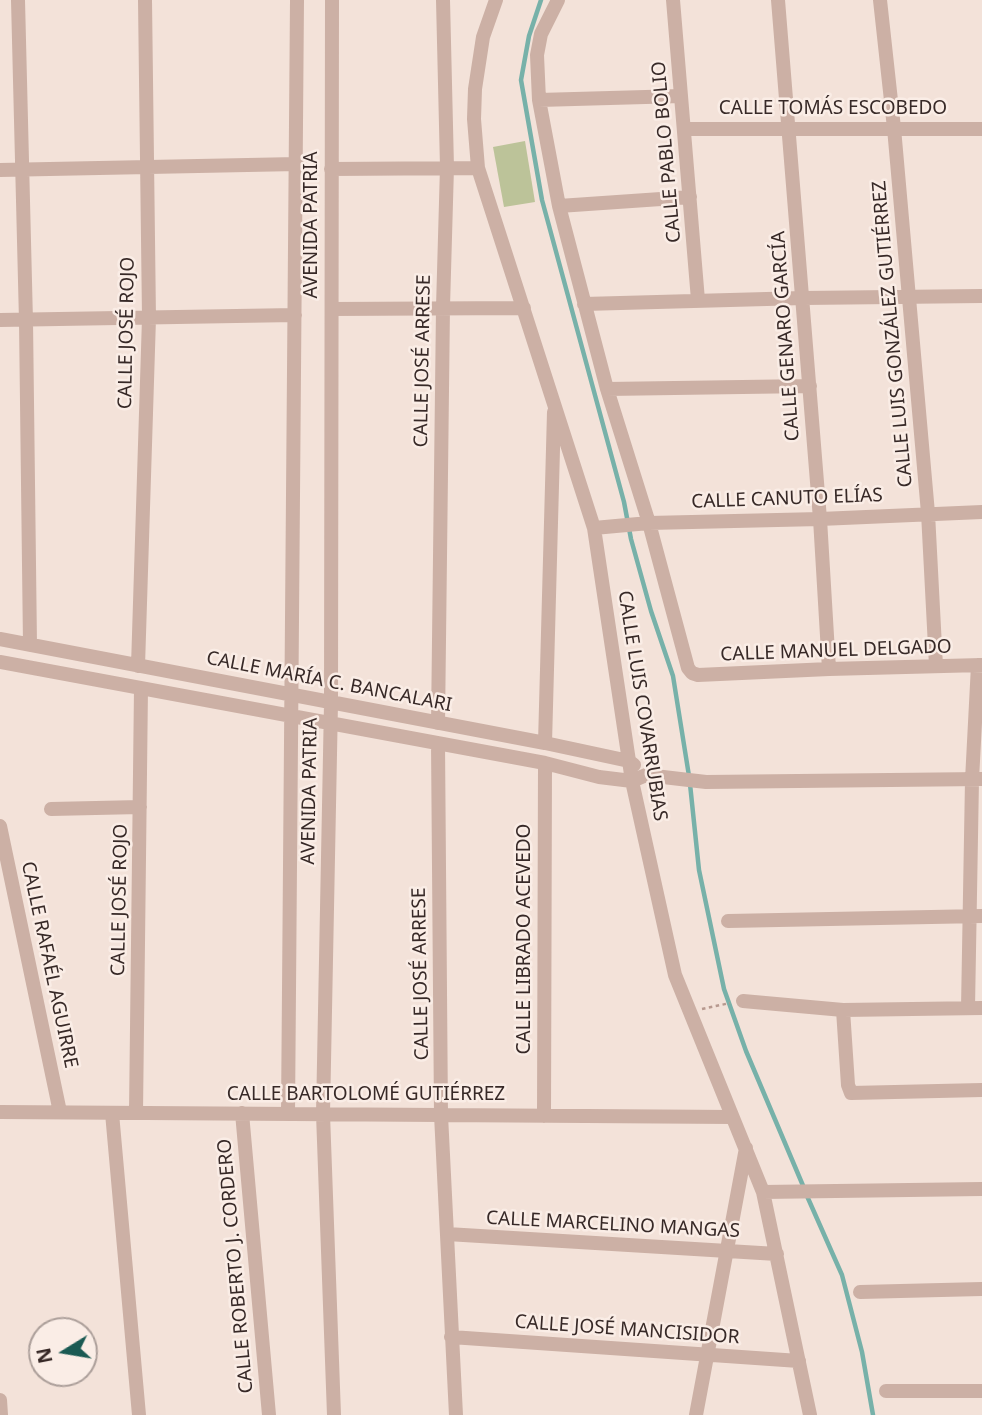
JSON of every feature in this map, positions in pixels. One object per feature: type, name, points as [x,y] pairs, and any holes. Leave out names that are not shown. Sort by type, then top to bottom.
[{"type":"street","points":[[18,0],[30,645]]},
{"type":"street","name":"CALLE JOSÉ ROJO","points":[[138,666],[149,318],[145,0]]},
{"type":"street","name":"AVENIDA PATRIA","points":[[288,1114],[297,0]]},
{"type":"street","name":"AVENIDA PATRIA","points":[[332,0],[331,723],[323,1114],[334,1415]]},
{"type":"street","name":"CALLE JOSÉ ARRESE","points":[[438,723],[447,167],[443,0]]},
{"type":"street","name":"CALLE LUIS COVARRUBIAS","points":[[496,0],[483,37],[475,89],[478,168],[594,528],[632,781],[675,975],[763,1192],[810,1415]]},
{"type":"street","points":[[558,0],[541,34],[537,55],[539,100],[559,206],[607,389],[646,523]]},
{"type":"street","name":"CALLE PABLO BOLIO","points":[[673,0],[698,300]]},
{"type":"street","name":"CALLE GENARO GARCÍA","points":[[778,0],[810,386],[829,669]]},
{"type":"street","name":"CALLE LUIS GONZÁLEZ GUTIÉRREZ","points":[[880,0],[928,513],[936,666]]},
{"type":"street","points":[[539,100],[681,96]]},
{"type":"street","name":"CALLE TOMÁS ESCOBEDO","points":[[684,129],[982,129]]},
{"type":"street","points":[[0,170],[297,164]]},
{"type":"street","points":[[331,169],[478,168]]},
{"type":"street","points":[[559,206],[690,197]]},
{"type":"street","points":[[584,304],[982,296]]},
{"type":"street","points":[[332,309],[524,308]]},
{"type":"street","points":[[0,320],[295,315]]},
{"type":"street","points":[[607,389],[810,386]]},
{"type":"street","points":[[545,743],[554,400]]},
{"type":"street","name":"CALLE CANUTO ELÍAS","points":[[594,528],[646,523],[982,512]]},
{"type":"street","name":"CALLE MANUEL DELGADO","points":[[646,523],[687,664],[692,673],[698,675],[980,665]]},
{"type":"street","name":"CALLE MARÍA C. BANCALARI","points":[[0,639],[545,743],[629,761],[651,776]]},
{"type":"street","name":"CALLE MARÍA C. BANCALARI","points":[[0,662],[438,743],[599,777],[632,781]]},
{"type":"street","points":[[737,1002],[843,1010],[975,1008],[980,665]]},
{"type":"street","name":"CALLE JOSÉ ROJO","points":[[136,1113],[141,688]]},
{"type":"street","name":"CALLE JOSÉ ARRESE","points":[[438,743],[441,1115],[456,1415]]},
{"type":"street","name":"CALLE LIBRADO ACEVEDO","points":[[544,1115],[545,764]]},
{"type":"street","points":[[632,781],[651,776],[705,782],[977,779]]},
{"type":"street","points":[[51,809],[140,807]]},
{"type":"street","name":"CALLE RAFAÉL AGUIRRE","points":[[0,825],[60,1112]]},
{"type":"street","points":[[728,921],[976,916]]},
{"type":"street","points":[[843,1010],[848,1085],[851,1093],[982,1090]]},
{"type":"street","name":"CALLE BARTOLOMÉ GUTIÉRREZ","points":[[0,1112],[732,1117]]},
{"type":"street","points":[[113,1112],[139,1415]]},
{"type":"street","name":"CALLE ROBERTO J. CORDERO","points":[[242,1113],[268,1415]]},
{"type":"street","points":[[696,1415],[746,1148]]},
{"type":"street","points":[[763,1192],[982,1189]]},
{"type":"street","name":"CALLE MARCELINO MANGAS","points":[[447,1234],[777,1254]]},
{"type":"street","points":[[860,1292],[982,1289]]},
{"type":"street","name":"CALLE JOSÉ MANCISIDOR","points":[[452,1337],[799,1362]]},
{"type":"street","points":[[886,1391],[982,1391]]},
{"type":"street","points":[[0,1400],[1,1415]]},
{"type":"path","points":[[713,1007],[737,1002]]},
{"type":"green space","points":[[525,141],[535,202],[504,207],[493,147]]},
{"type":"waterway","points":[[541,0],[529,36],[521,80],[542,200],[624,502],[631,539],[673,676],[689,776]]},
{"type":"waterway","points":[[690,784],[699,870],[724,989],[746,1051],[804,1188]]},
{"type":"waterway","points":[[807,1196],[842,1275],[862,1352],[873,1415]]}]
